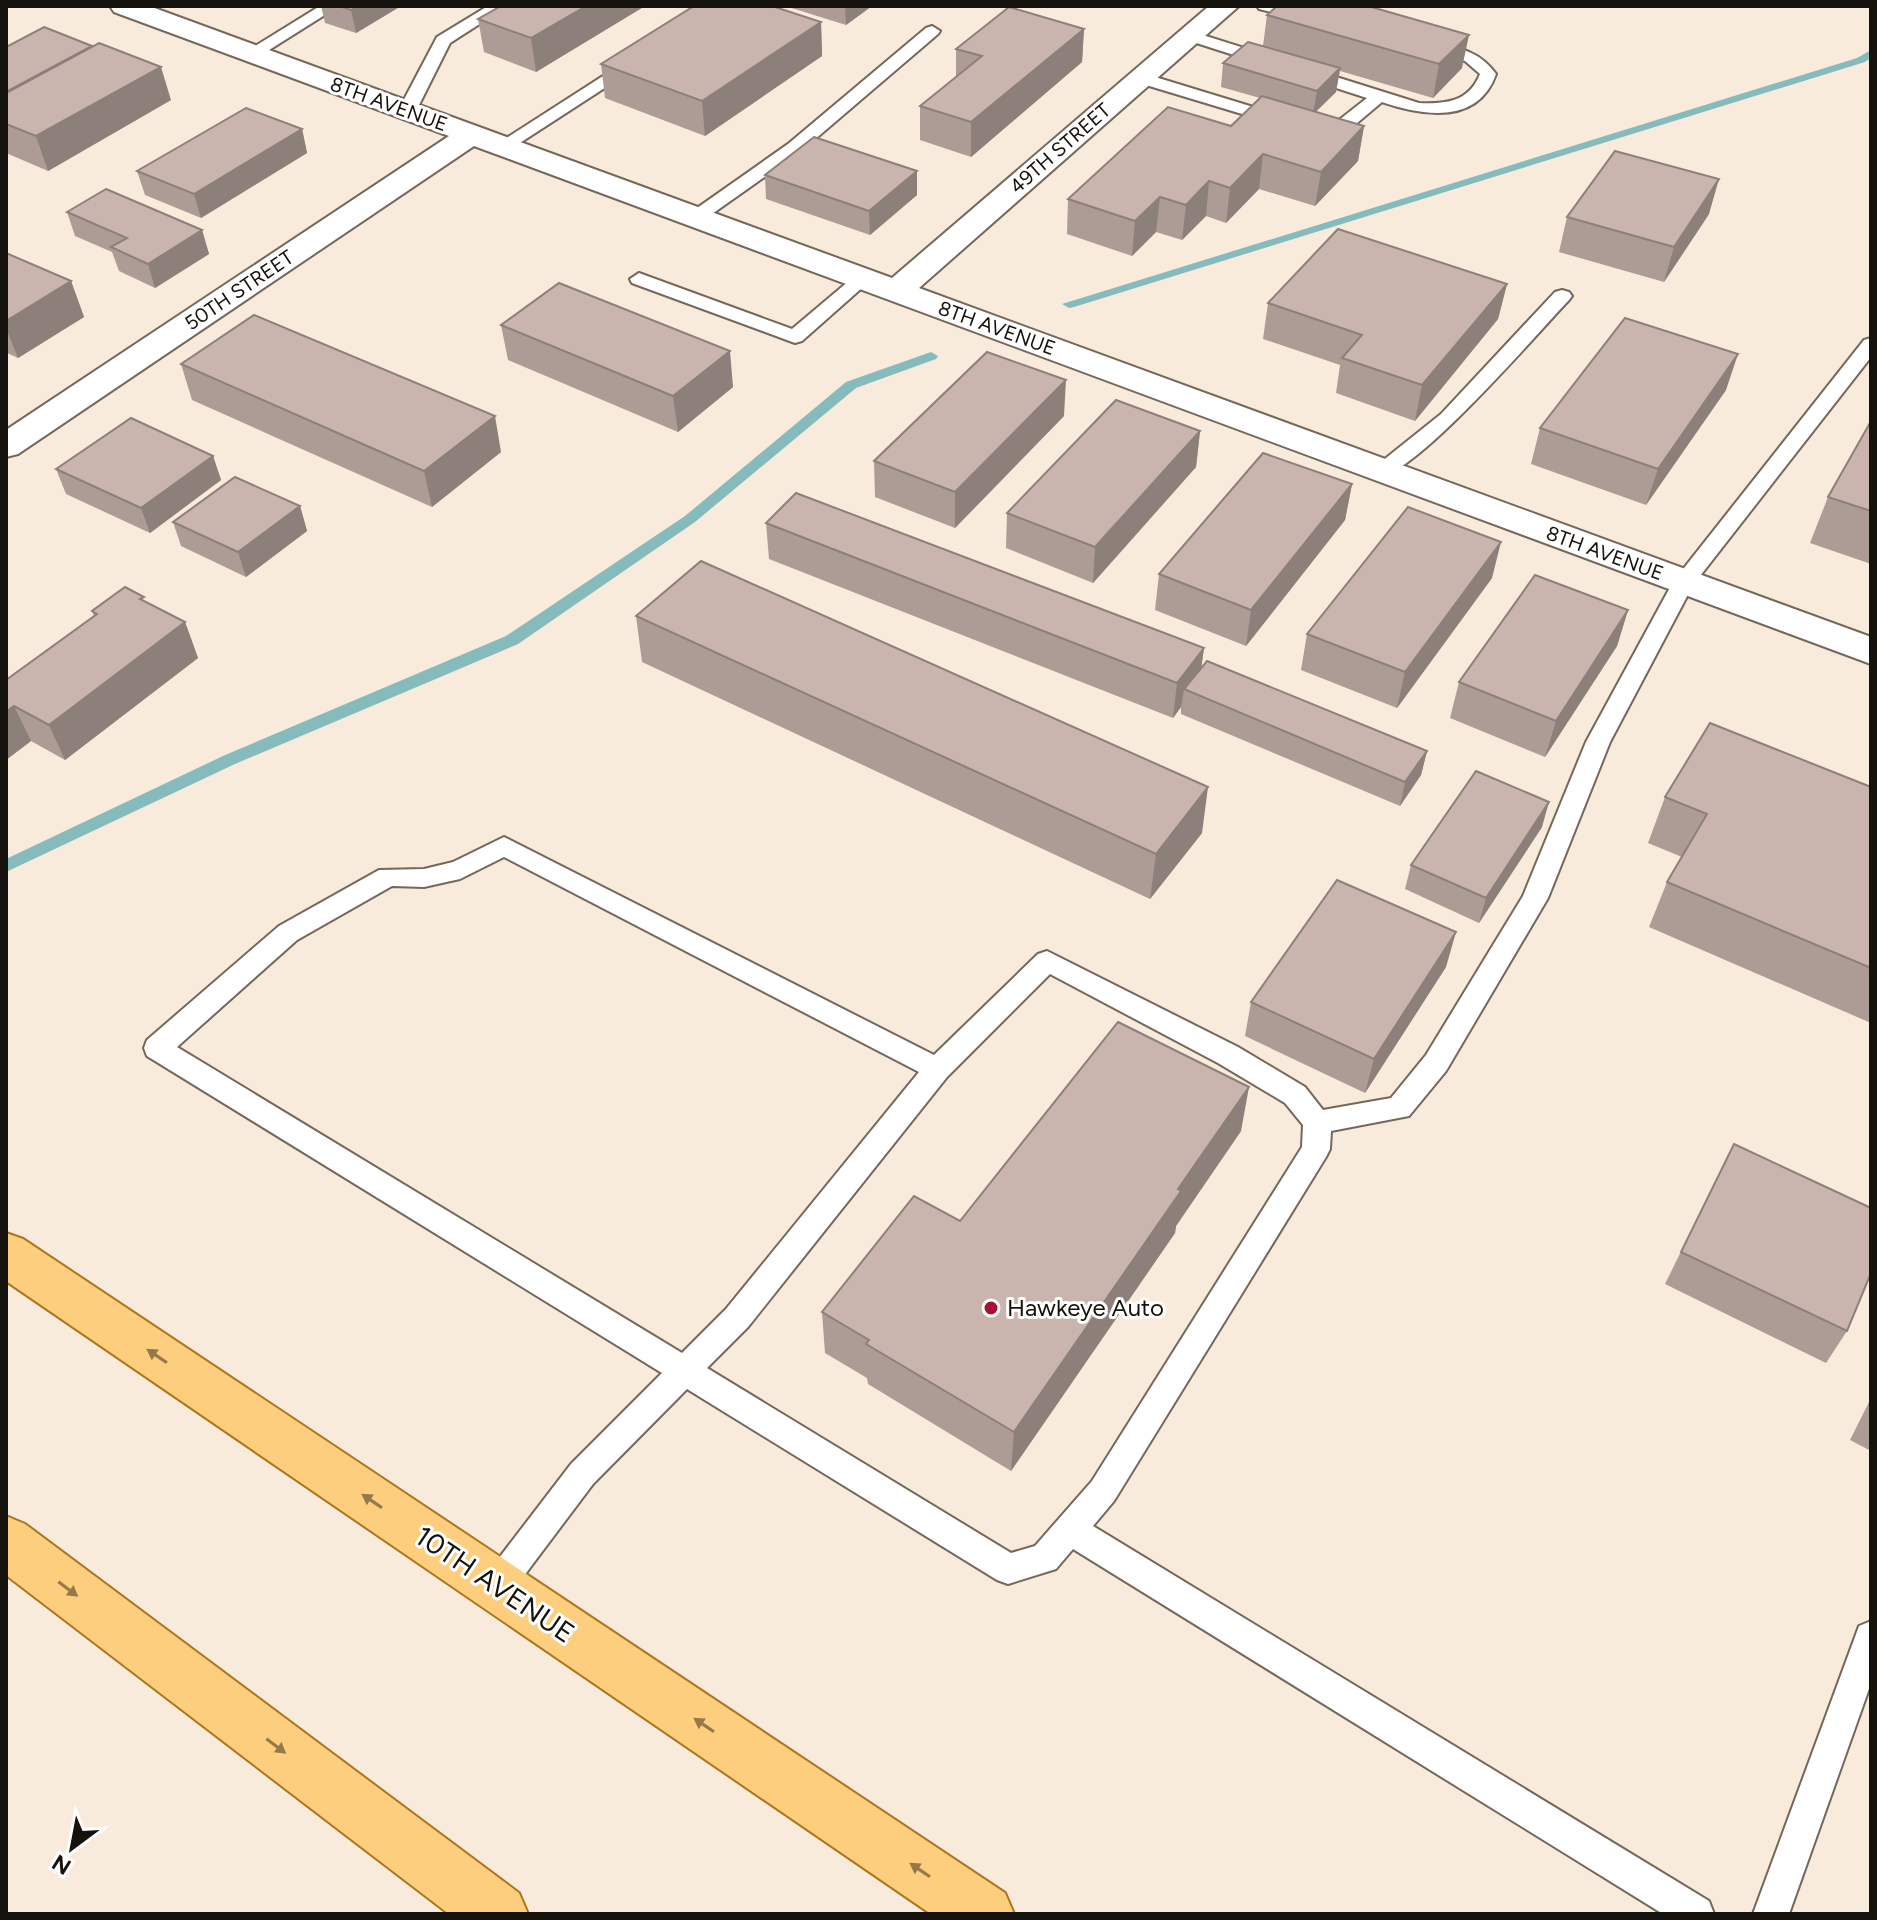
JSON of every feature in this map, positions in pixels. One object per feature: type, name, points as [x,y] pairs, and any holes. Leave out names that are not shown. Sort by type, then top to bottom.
[{"type":"main road","name":"10TH AVENUE","points":[[6,1254],[984,1914]]},
{"type":"main road","points":[[6,1542],[498,1914]]},
{"type":"street","name":"8TH AVENUE","points":[[124,6],[1871,651]]},
{"type":"street","name":"49TH STREET","points":[[896,291],[1225,6]]},
{"type":"street","name":"50TH STREET","points":[[6,446],[488,140]]},
{"type":"lane","points":[[252,53],[331,6]]},
{"type":"lane","points":[[1265,6],[1324,20]]},
{"type":"lane","points":[[407,111],[443,40],[498,7]]},
{"type":"lane","points":[[696,217],[794,148],[932,31]]},
{"type":"lane","points":[[1190,36],[1377,98],[1417,108],[1451,108],[1468,104],[1485,88],[1488,74],[1473,58],[1412,41]]},
{"type":"lane","points":[[488,140],[650,51]]},
{"type":"lane","points":[[1142,78],[1308,129],[1344,125],[1377,98]]},
{"type":"lane","points":[[639,279],[795,337],[863,279]]},
{"type":"lane","points":[[1383,471],[1448,418],[1562,296]]},
{"type":"lane","points":[[1317,1122],[1399,1108],[1436,1063],[1535,898],[1598,742],[1684,582],[1871,344]]},
{"type":"lane","points":[[497,1586],[582,1474],[683,1373],[737,1318],[937,1069],[1047,961],[1228,1055],[1295,1095],[1317,1122],[1316,1149],[1103,1491],[1045,1558],[1008,1569],[683,1373],[157,1048],[288,933],[388,877],[424,878],[460,870],[504,846],[937,1069]]},
{"type":"lane","points":[[1070,1530],[1696,1914]]},
{"type":"lane","points":[[1771,1914],[1871,1637]]},
{"type":"building","points":[[501,6],[586,6],[531,38],[478,19]]},
{"type":"building","points":[[694,6],[772,6],[821,22],[702,101],[601,64]]},
{"type":"building","points":[[1277,6],[1368,6],[1469,35],[1439,64],[1267,15]]},
{"type":"building","points":[[1009,7],[1084,29],[971,122],[920,106],[982,56],[956,49]]},
{"type":"building","points":[[44,27],[92,46],[6,92],[6,47]]},
{"type":"building","points":[[1248,42],[1340,68],[1317,91],[1223,63]]},
{"type":"building","points":[[99,43],[161,67],[36,136],[6,124],[6,93]]},
{"type":"building","points":[[1262,96],[1364,126],[1321,172],[1263,154],[1230,188],[1209,181],[1186,205],[1160,197],[1135,221],[1068,199],[1168,107],[1231,126]]},
{"type":"building","points":[[246,108],[302,129],[194,194],[137,171]]},
{"type":"building","points":[[814,137],[917,171],[869,211],[765,175]]},
{"type":"building","points":[[1615,151],[1719,179],[1674,247],[1567,217]]},
{"type":"building","points":[[106,189],[202,230],[148,264],[111,247],[127,238],[67,212]]},
{"type":"building","points":[[1338,229],[1507,284],[1422,385],[1342,358],[1362,335],[1268,303]]},
{"type":"building","points":[[6,253],[71,281],[6,321]]},
{"type":"building","points":[[559,283],[730,351],[673,396],[501,325]]},
{"type":"building","points":[[254,315],[495,416],[424,471],[181,364]]},
{"type":"building","points":[[1625,318],[1738,354],[1658,469],[1540,428]]},
{"type":"building","points":[[987,352],[1066,380],[955,492],[874,461]]},
{"type":"building","points":[[1116,400],[1200,431],[1095,547],[1007,513]]},
{"type":"building","points":[[131,418],[213,456],[141,508],[56,469]]},
{"type":"building","points":[[1871,421],[1871,511],[1828,497]]},
{"type":"building","points":[[1263,453],[1352,484],[1251,610],[1159,574]]},
{"type":"building","points":[[235,477],[300,506],[238,552],[173,522]]},
{"type":"building","points":[[796,493],[1204,648],[1177,683],[766,523]]},
{"type":"building","points":[[1408,507],[1501,542],[1405,672],[1307,634]]},
{"type":"building","points":[[701,561],[1208,787],[1156,854],[636,616]]},
{"type":"building","points":[[1535,575],[1628,610],[1556,721],[1459,682]]},
{"type":"building","points":[[125,587],[144,597],[140,599],[185,622],[49,725],[14,706],[6,712],[6,680],[97,614],[92,611]]},
{"type":"building","points":[[1207,661],[1427,751],[1405,782],[1184,689]]},
{"type":"building","points":[[1710,723],[1871,787],[1871,968],[1667,882],[1707,814],[1665,797]]},
{"type":"building","points":[[1476,771],[1549,802],[1486,898],[1411,865]]},
{"type":"building","points":[[1337,880],[1456,932],[1374,1059],[1251,1002]]},
{"type":"building","name":"Hawkeye Auto","points":[[1118,1022],[1249,1087],[1014,1432],[866,1344],[869,1340],[822,1312],[914,1196],[960,1221]]},
{"type":"building","points":[[1734,1144],[1871,1208],[1871,1273],[1847,1331],[1681,1252]]},
{"type":"waterway","points":[[1069,304],[1861,60],[1871,53]]},
{"type":"waterway","points":[[6,866],[229,760],[512,640],[690,519],[851,385],[931,356]]},
{"type":"place","name":"Hawkeye Auto","points":[[991,1308]]}]
